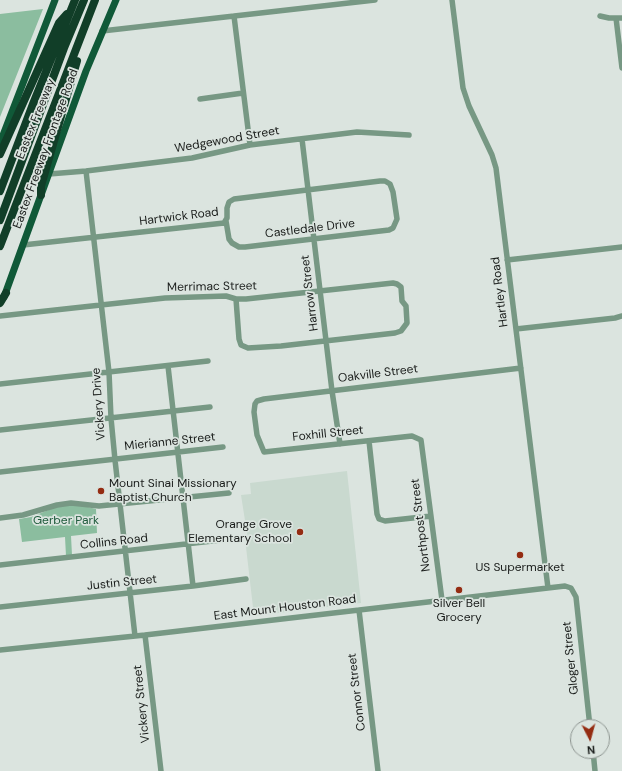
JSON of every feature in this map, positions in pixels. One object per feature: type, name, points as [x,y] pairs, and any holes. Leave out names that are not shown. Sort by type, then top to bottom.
[{"type":"highway","points":[[0,220],[64,48],[84,0]]},
{"type":"highway","points":[[41,195],[41,186],[95,0]]},
{"type":"highway","name":"Eastex Freeway","points":[[0,246],[95,0]]},
{"type":"highway","points":[[0,154],[59,22],[74,3]]},
{"type":"highway","name":"Eastex Freeway","points":[[0,191],[74,3]]},
{"type":"highway","points":[[0,305],[6,293]]},
{"type":"main road","points":[[0,143],[55,0]]},
{"type":"main road","name":"Eastex Freeway Frontage Road","points":[[6,293],[102,31],[116,0]]},
{"type":"street","points":[[317,0],[317,7]]},
{"type":"street","points":[[102,31],[375,0]]},
{"type":"street","name":"Hartley Road","points":[[452,0],[463,88],[469,106],[494,162],[498,185],[548,588]]},
{"type":"street","points":[[234,16],[250,145]]},
{"type":"street","points":[[600,16],[619,18],[622,68]]},
{"type":"street","points":[[200,99],[243,93]]},
{"type":"street","name":"Wedgewood Street","points":[[49,174],[192,158],[250,145],[357,132],[409,135]]},
{"type":"street","name":"Harrow Street","points":[[302,139],[332,390],[340,444]]},
{"type":"street","name":"Vickery Drive","points":[[86,171],[109,372],[115,460],[135,636]]},
{"type":"street","name":"Hartwick Road","points":[[23,245],[224,224],[226,221],[229,202],[234,199],[385,181],[390,184],[392,188],[396,207]]},
{"type":"street","name":"Castledale Drive","points":[[226,221],[229,239],[232,243],[239,247],[389,230],[393,228],[396,223],[396,207]]},
{"type":"street","points":[[507,260],[622,247]]},
{"type":"street","name":"Merrimac Street","points":[[0,316],[165,298],[226,296],[236,299],[260,298],[385,283],[397,284],[401,287],[402,300],[406,308],[407,323],[404,329],[398,332],[327,340]]},
{"type":"street","points":[[236,299],[239,339],[241,345],[245,348],[253,349],[327,340]]},
{"type":"street","points":[[516,329],[622,316]]},
{"type":"street","points":[[0,384],[208,361]]},
{"type":"street","points":[[168,366],[193,586]]},
{"type":"street","name":"Oakville Street","points":[[255,419],[255,404],[260,400],[520,368]]},
{"type":"street","points":[[0,430],[210,407]]},
{"type":"street","name":"Foxhill Street","points":[[255,419],[257,435],[264,452],[412,436],[421,440],[423,447]]},
{"type":"street","points":[[369,441],[377,514],[380,519],[386,521],[431,516]]},
{"type":"street","name":"Mierianne Street","points":[[0,472],[223,447]]},
{"type":"street","name":"Northpost Street","points":[[423,447],[442,600]]},
{"type":"street","points":[[0,518],[27,515],[47,507],[71,503],[99,506],[229,493]]},
{"type":"street","name":"Collins Road","points":[[0,565],[230,539]]},
{"type":"street","name":"Justin Street","points":[[0,607],[246,579]]},
{"type":"street","name":"East Mount Houston Road","points":[[0,650],[145,635],[565,586],[571,588]]},
{"type":"street","name":"Gloger Street","points":[[571,588],[576,597],[589,719]]},
{"type":"street","name":"Connor Street","points":[[359,610],[378,771]]},
{"type":"street","name":"Vickery Street","points":[[145,635],[161,771]]},
{"type":"street","points":[[594,759],[595,771]]},
{"type":"shaded area","name":"Orange Grove Elementary School","points":[[347,471],[361,603],[254,616],[246,547],[249,546],[241,495],[251,494],[250,483]]},
{"type":"green space","points":[[43,9],[0,117],[0,14]]},
{"type":"green space","name":"Gerber Park","points":[[80,505],[96,509],[97,533],[71,536],[72,555],[66,556],[65,537],[22,542],[19,519],[31,517],[56,507]]},
{"type":"place","name":"Mount Sinai Missionary Baptist Church","points":[[101,491]]},
{"type":"place","name":"Orange Grove Elementary School","points":[[300,532]]},
{"type":"place","name":"US Supermarket","points":[[520,555]]},
{"type":"place","name":"Silver Bell Grocery","points":[[459,590]]}]
